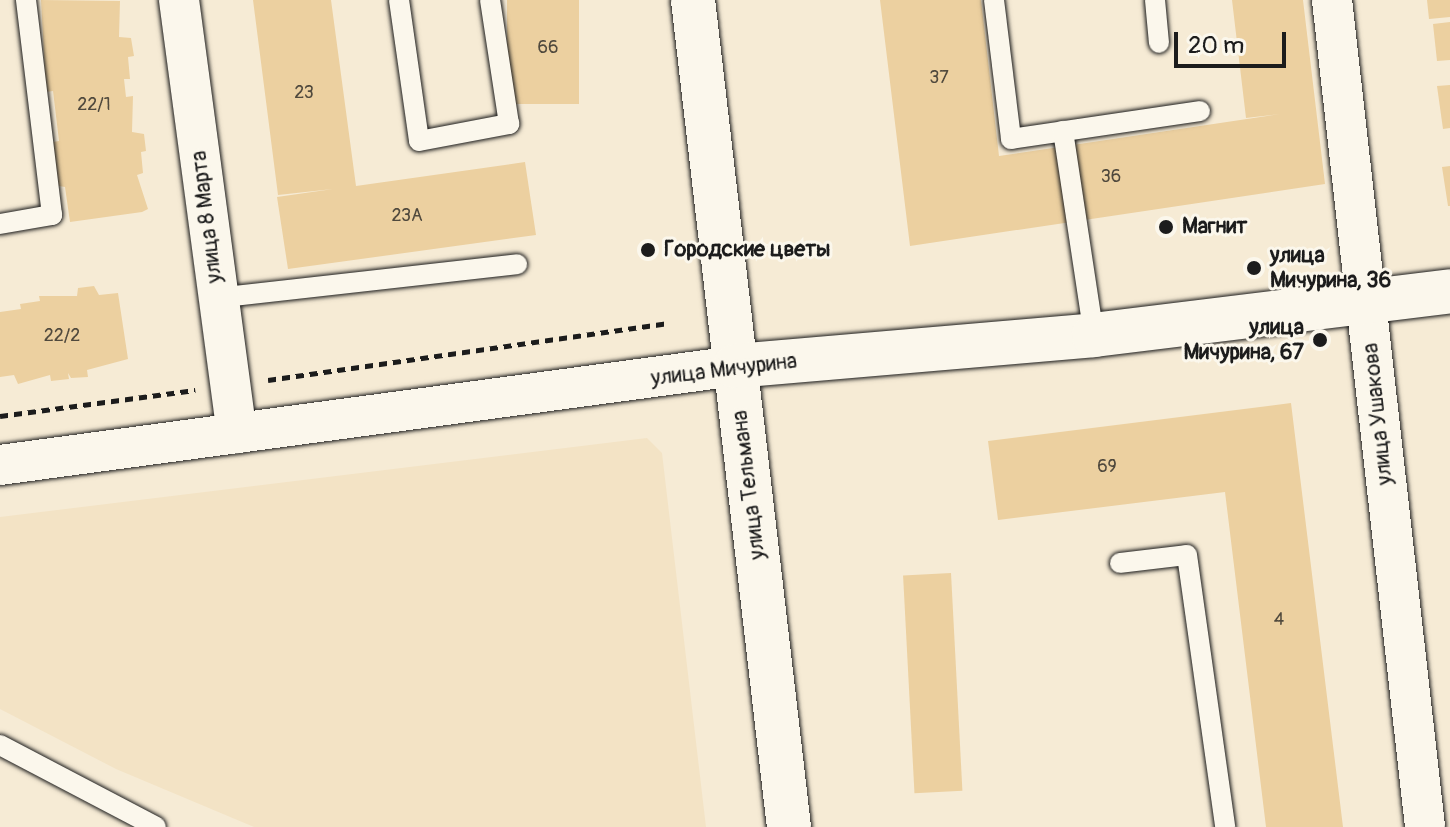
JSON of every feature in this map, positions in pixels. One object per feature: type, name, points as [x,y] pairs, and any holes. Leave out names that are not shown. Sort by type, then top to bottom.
[{"type":"street","name":"улица 8 Марта","points":[[179,0],[216,298],[237,433]]},
{"type":"street","name":"улица Тельмана","points":[[693,0],[789,827]]},
{"type":"street","name":"улица Ушакова","points":[[1332,0],[1425,827]]},
{"type":"street","name":"улица Мичурина","points":[[0,465],[735,366],[1094,335],[1450,291]]},
{"type":"lane","points":[[0,224],[52,215],[26,0]]},
{"type":"lane","points":[[399,0],[419,141],[509,124],[490,0]]},
{"type":"lane","points":[[994,0],[1011,139],[1200,111]]},
{"type":"lane","points":[[1155,0],[1159,43]]},
{"type":"lane","points":[[1063,131],[1094,335]]},
{"type":"lane","points":[[216,298],[517,264]]},
{"type":"lane","points":[[1120,563],[1187,555],[1225,827]]},
{"type":"lane","points":[[0,745],[156,827]]},
{"type":"path","points":[[0,416],[667,323]]},
{"type":"shaded area","points":[[647,438],[662,453],[706,827],[254,827],[116,769],[0,709],[0,517]]},
{"type":"building","points":[[41,0],[120,1],[119,37],[131,38],[134,56],[128,57],[130,79],[124,79],[126,97],[133,96],[132,132],[144,134],[146,151],[141,152],[143,173],[137,175],[148,209],[142,212],[70,222],[65,187],[53,185],[50,168],[56,167],[53,142],[59,141],[53,91],[46,92]]},
{"type":"building","points":[[253,0],[331,0],[356,186],[525,162],[536,235],[288,269],[277,197],[333,189],[278,195]]},
{"type":"building","points":[[507,0],[579,0],[579,104],[507,104]]},
{"type":"building","points":[[880,0],[981,0],[999,156],[1280,114],[1246,118],[1232,0],[1303,0],[1325,184],[910,246]]},
{"type":"building","points":[[1427,0],[1450,0],[1450,17],[1429,19]]},
{"type":"building","points":[[1450,22],[1450,60],[1437,61],[1433,24]]},
{"type":"building","points":[[1450,85],[1450,128],[1443,129],[1437,86]]},
{"type":"building","points":[[1450,166],[1450,206],[1448,206],[1442,167]]},
{"type":"building","points":[[94,286],[99,295],[118,293],[128,359],[87,370],[88,377],[71,378],[68,373],[69,379],[51,381],[50,375],[18,384],[14,375],[0,377],[0,312],[21,309],[20,304],[40,301],[39,296],[77,296],[78,288]]},
{"type":"building","points":[[1291,403],[1343,827],[1266,827],[1225,492],[998,520],[988,441]]},
{"type":"building","points":[[951,573],[962,791],[914,793],[903,576]]},
{"type":"place","name":"Магнит","points":[[1166,227]]},
{"type":"place","name":"Городские цветы","points":[[648,250]]},
{"type":"place","name":"улица Мичурина, 36","points":[[1254,268]]},
{"type":"place","name":"улица Мичурина, 67","points":[[1320,340]]}]
